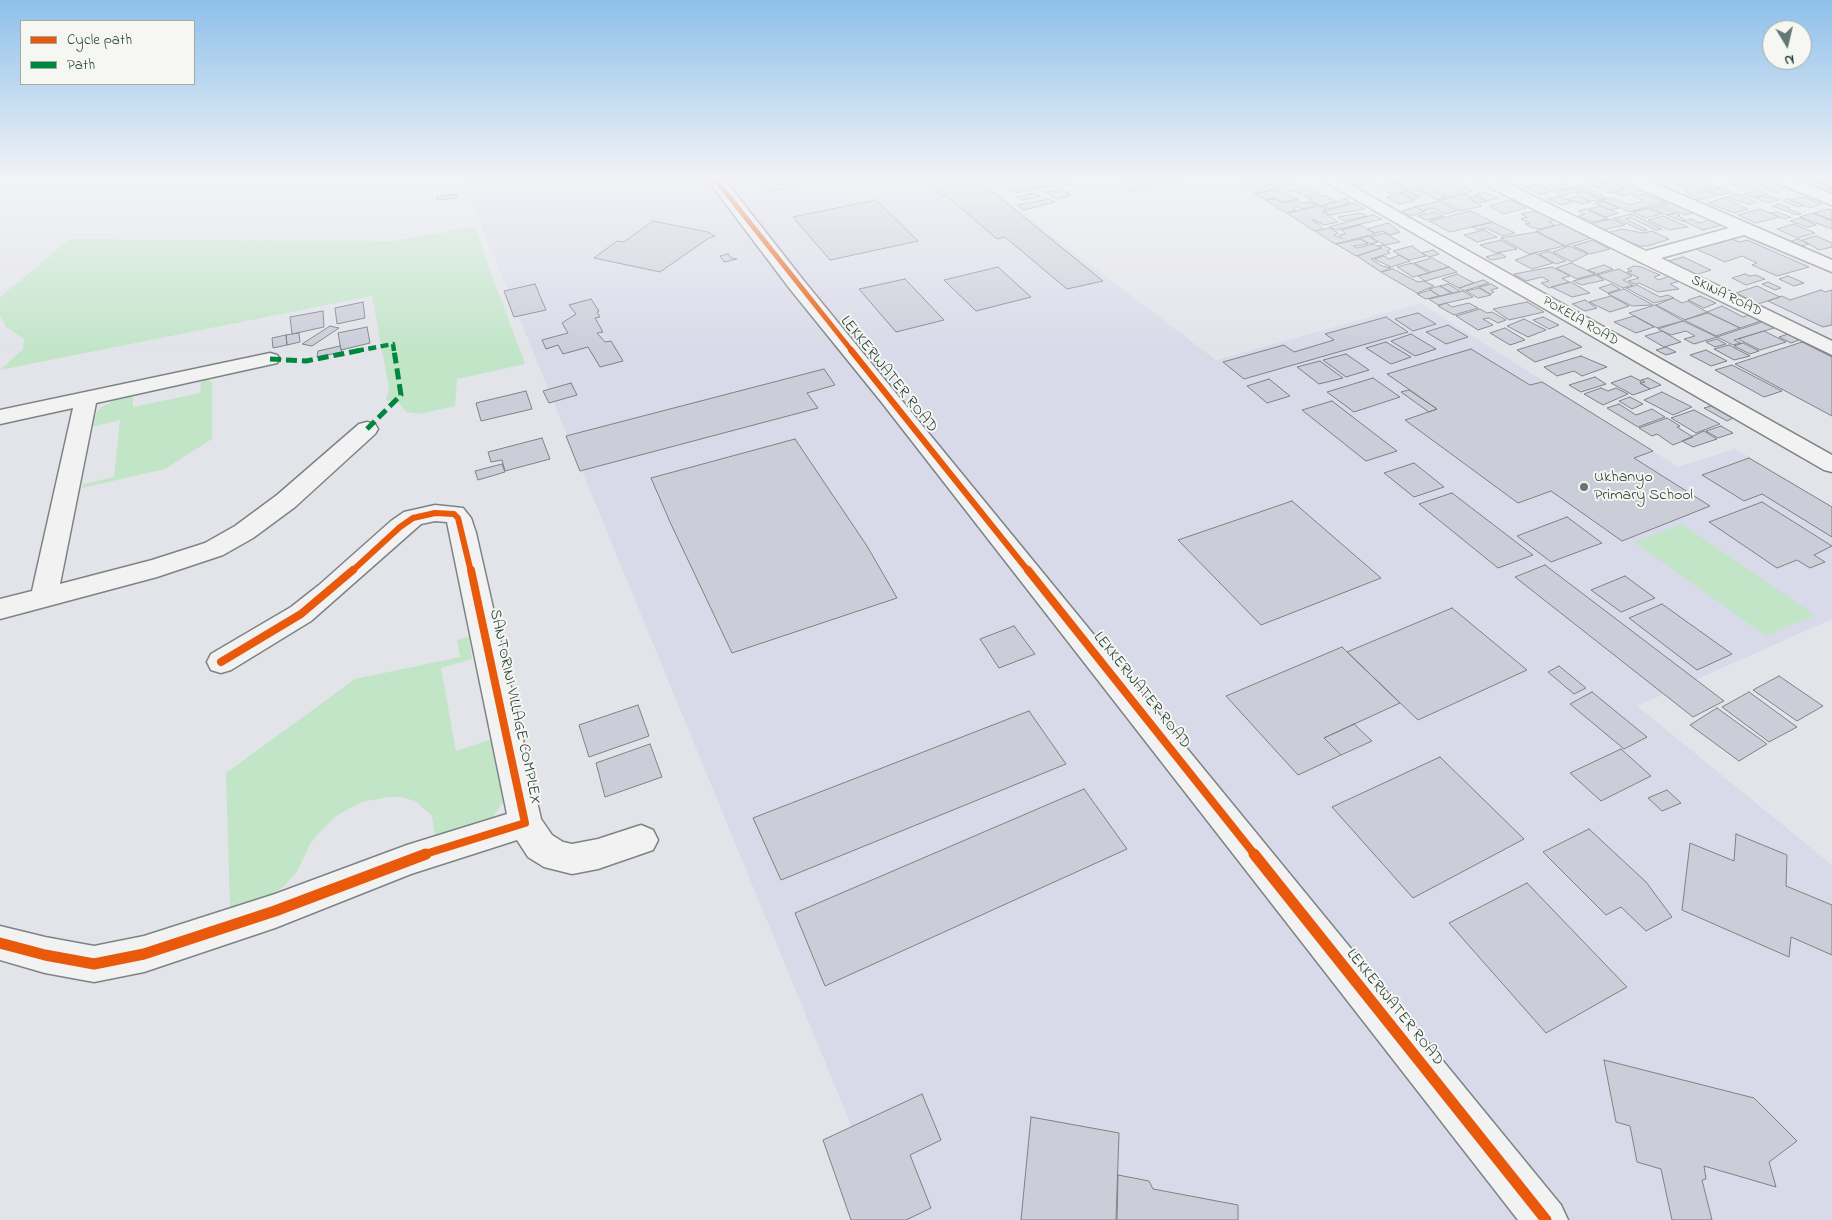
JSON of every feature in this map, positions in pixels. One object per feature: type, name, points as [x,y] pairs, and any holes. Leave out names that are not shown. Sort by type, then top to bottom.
[{"type":"street","name":"LEKKERWATER ROAD","points":[[759,236],[1546,1220]]},
{"type":"street","name":"POKELA ROAD","points":[[1428,236],[1832,465]]},
{"type":"street","name":"SKINA ROAD","points":[[1601,236],[1832,348]]},
{"type":"street","points":[[1644,257],[1720,236]]},
{"type":"street","points":[[1761,236],[1832,267]]},
{"type":"street","points":[[0,417],[270,359]]},
{"type":"street","points":[[44,598],[86,399]]},
{"type":"street","points":[[0,609],[193,557],[228,542],[286,501],[367,429]]},
{"type":"street","name":"SANTORINI VILLAGE COMPLEX","points":[[221,662],[308,609],[400,527],[413,518],[434,513],[454,514],[458,518],[463,532],[525,823],[540,846],[556,856],[572,859],[598,854],[641,840]]},
{"type":"street","name":"SANTORINI VILLAGE COMPLEX","points":[[0,943],[45,955],[94,964],[144,954],[274,911],[406,860],[525,823]]},
{"type":"shaded area","points":[[485,236],[1053,236],[1216,360],[1421,303],[1678,467],[1735,449],[1832,507],[1832,619],[1637,706],[1832,865],[1832,1220],[890,1220]]},
{"type":"green space","points":[[421,236],[478,236],[525,364],[457,379],[455,406],[419,414],[406,412],[400,404],[386,400],[389,388],[372,296],[0,370],[23,349],[24,339],[6,327],[0,315],[0,297],[70,239],[394,241]]},
{"type":"green space","points":[[207,379],[212,382],[212,439],[165,469],[82,488],[83,484],[114,477],[120,420],[92,427],[93,418],[100,408],[113,401],[133,395],[133,407],[200,393],[201,381]]},
{"type":"green space","points":[[1682,524],[1815,615],[1766,636],[1634,542]]},
{"type":"green space","points":[[469,636],[472,659],[441,668],[456,751],[492,739],[505,799],[492,818],[435,837],[432,816],[415,801],[401,797],[389,797],[361,802],[336,816],[319,833],[310,844],[297,872],[283,887],[270,896],[230,910],[226,773],[355,679],[460,657],[457,640]]},
{"type":"building","points":[[632,236],[715,236],[709,238],[660,272],[594,258],[617,241],[624,242]]},
{"type":"building","points":[[809,236],[913,236],[918,241],[830,260]]},
{"type":"building","points":[[993,236],[1047,236],[1103,281],[1067,289],[1005,237],[997,239]]},
{"type":"building","points":[[1323,236],[1342,238],[1340,236],[1367,236],[1335,244]]},
{"type":"building","points":[[1368,236],[1378,242],[1370,244],[1360,238]]},
{"type":"building","points":[[1390,236],[1400,242],[1385,245],[1370,237]]},
{"type":"building","points":[[1466,236],[1497,237],[1477,242]]},
{"type":"building","points":[[1544,236],[1565,246],[1529,254],[1501,238]]},
{"type":"building","points":[[1546,236],[1594,237],[1565,246]]},
{"type":"building","points":[[1615,236],[1662,236],[1669,239],[1648,246],[1639,246]]},
{"type":"building","points":[[1816,236],[1832,243],[1832,247],[1819,250],[1802,240]]},
{"type":"building","points":[[1729,238],[1739,242],[1747,240],[1809,267],[1777,276],[1752,265],[1757,263],[1742,256],[1725,262],[1694,248]]},
{"type":"building","points":[[1360,239],[1368,244],[1353,246],[1357,248],[1374,244],[1381,248],[1356,256],[1336,244]]},
{"type":"building","points":[[1798,239],[1809,244],[1798,247],[1788,242]]},
{"type":"building","points":[[1501,240],[1517,249],[1496,253],[1480,245]]},
{"type":"building","points":[[1593,240],[1610,249],[1590,254],[1573,246]]},
{"type":"building","points":[[1383,245],[1391,249],[1387,251],[1390,253],[1371,259],[1382,266],[1391,268],[1381,272],[1357,256],[1382,248],[1378,246]]},
{"type":"building","points":[[1412,246],[1426,256],[1409,260],[1393,251]]},
{"type":"building","points":[[1569,246],[1588,254],[1572,262],[1553,252]]},
{"type":"building","points":[[1433,250],[1439,254],[1429,257],[1422,253]]},
{"type":"building","points":[[1549,251],[1566,261],[1556,264],[1539,254]]},
{"type":"building","points":[[1500,253],[1506,257],[1492,260],[1486,257]]},
{"type":"building","points":[[1535,253],[1553,263],[1532,269],[1515,260]]},
{"type":"building","points":[[728,254],[731,258],[737,259],[724,262],[720,256]]},
{"type":"building","points":[[1399,255],[1410,261],[1391,267],[1374,259],[1384,256],[1389,259]]},
{"type":"building","points":[[1683,257],[1711,270],[1695,275],[1669,261]]},
{"type":"building","points":[[1432,258],[1449,267],[1431,272],[1414,263]]},
{"type":"building","points":[[1412,263],[1429,273],[1413,277],[1397,267]]},
{"type":"building","points":[[1571,263],[1595,274],[1577,279],[1556,268]]},
{"type":"building","points":[[1604,265],[1613,269],[1597,274],[1588,270]]},
{"type":"building","points":[[1634,266],[1660,275],[1654,277],[1658,280],[1670,276],[1680,281],[1670,284],[1679,289],[1658,292],[1639,283],[1635,284],[1628,281],[1639,278],[1627,272],[1632,271],[1627,269]]},
{"type":"building","points":[[998,267],[1031,297],[976,311],[944,280]]},
{"type":"building","points":[[1449,267],[1457,272],[1425,281],[1418,276]]},
{"type":"building","points":[[1552,267],[1570,276],[1562,278],[1569,282],[1549,288],[1541,283],[1549,281],[1542,277],[1526,281],[1514,274]]},
{"type":"building","points":[[1393,269],[1418,282],[1424,281],[1434,286],[1417,293],[1381,272]]},
{"type":"building","points":[[1619,269],[1632,276],[1623,280],[1633,285],[1623,288],[1597,275]]},
{"type":"building","points":[[1457,274],[1474,283],[1459,288],[1442,279]]},
{"type":"building","points":[[1745,274],[1750,276],[1756,275],[1765,279],[1746,285],[1732,278]]},
{"type":"building","points":[[1596,275],[1604,280],[1582,285],[1573,281]]},
{"type":"building","points":[[1788,276],[1804,283],[1794,286],[1779,279]]},
{"type":"building","points":[[905,279],[944,320],[896,332],[859,289]]},
{"type":"building","points":[[1483,280],[1489,283],[1464,291],[1459,288]]},
{"type":"building","points":[[1571,282],[1590,293],[1572,297],[1551,287]]},
{"type":"building","points":[[1768,282],[1781,288],[1775,290],[1762,284]]},
{"type":"building","points":[[535,284],[546,310],[514,317],[504,291]]},
{"type":"building","points":[[1448,284],[1460,291],[1453,293],[1440,286]]},
{"type":"building","points":[[1491,284],[1498,288],[1491,290],[1494,292],[1490,294],[1479,287]]},
{"type":"building","points":[[1611,284],[1620,289],[1608,293],[1599,288]]},
{"type":"building","points":[[1637,285],[1660,297],[1668,295],[1674,298],[1654,303],[1626,288]]},
{"type":"building","points":[[1440,286],[1451,293],[1440,296],[1429,289]]},
{"type":"building","points":[[1757,286],[1780,297],[1758,304],[1736,293]]},
{"type":"building","points":[[1479,288],[1491,295],[1478,298],[1466,291]]},
{"type":"building","points":[[1624,289],[1653,305],[1632,306],[1608,294]]},
{"type":"building","points":[[1430,290],[1439,296],[1426,299],[1417,294]]},
{"type":"building","points":[[1821,290],[1825,292],[1832,290],[1832,325],[1823,327],[1768,301],[1782,296],[1790,300]]},
{"type":"building","points":[[1463,291],[1473,297],[1438,305],[1429,299]]},
{"type":"building","points":[[1611,296],[1629,306],[1610,312],[1589,302]]},
{"type":"building","points":[[1700,296],[1716,303],[1704,308],[1688,300]]},
{"type":"building","points":[[1673,298],[1682,303],[1688,301],[1707,312],[1685,320],[1656,305]]},
{"type":"building","points":[[591,299],[599,311],[597,312],[600,317],[595,318],[603,332],[597,333],[605,342],[611,341],[623,361],[600,367],[588,347],[563,354],[558,345],[546,349],[542,340],[568,333],[562,323],[576,314],[569,305]]},
{"type":"building","points":[[1585,300],[1597,308],[1585,311],[1572,304]]},
{"type":"building","points":[[363,302],[365,318],[337,324],[335,308]]},
{"type":"building","points":[[1527,302],[1544,312],[1509,320],[1493,309]]},
{"type":"building","points":[[1446,303],[1452,307],[1469,303],[1478,308],[1454,315],[1438,306]]},
{"type":"building","points":[[1655,305],[1683,321],[1657,328],[1629,313]]},
{"type":"building","points":[[1722,306],[1743,317],[1749,315],[1761,321],[1740,328],[1707,312]]},
{"type":"building","points":[[1480,309],[1487,313],[1492,312],[1506,320],[1498,323],[1489,318],[1483,319],[1493,325],[1478,330],[1456,316]]},
{"type":"building","points":[[323,311],[324,327],[292,334],[290,317]]},
{"type":"building","points":[[1418,313],[1436,324],[1413,331],[1395,319]]},
{"type":"building","points":[[1708,313],[1740,328],[1716,336],[1684,320]]},
{"type":"building","points":[[1634,316],[1654,327],[1636,333],[1614,322]]},
{"type":"building","points":[[1386,317],[1408,332],[1244,379],[1223,362],[1284,345],[1294,352],[1334,340],[1325,334]]},
{"type":"building","points":[[1543,317],[1559,325],[1549,329],[1533,320]]},
{"type":"building","points":[[1524,319],[1546,330],[1528,337],[1507,326]]},
{"type":"building","points":[[1683,321],[1717,337],[1694,344],[1684,339],[1695,336],[1686,331],[1671,335],[1658,329]]},
{"type":"building","points":[[1762,322],[1774,328],[1734,340],[1741,343],[1733,345],[1717,337]]},
{"type":"building","points":[[1448,325],[1468,337],[1446,344],[1426,332]]},
{"type":"building","points":[[330,326],[339,328],[312,346],[302,344]]},
{"type":"building","points":[[367,327],[370,343],[341,350],[338,333]]},
{"type":"building","points":[[1505,328],[1525,340],[1510,345],[1490,333]]},
{"type":"building","points":[[1662,331],[1681,342],[1664,347],[1645,336]]},
{"type":"building","points":[[1764,331],[1786,342],[1760,350],[1738,339]]},
{"type":"building","points":[[299,333],[300,342],[287,345],[286,335]]},
{"type":"building","points":[[1411,334],[1436,349],[1415,356],[1391,341]]},
{"type":"building","points":[[1788,334],[1799,340],[1791,343],[1779,337]]},
{"type":"building","points":[[286,335],[287,345],[273,348],[272,338]]},
{"type":"building","points":[[1563,336],[1582,347],[1535,362],[1517,350]]},
{"type":"building","points":[[1717,339],[1726,344],[1715,347],[1706,342]]},
{"type":"building","points":[[1386,342],[1411,357],[1391,364],[1366,348]]},
{"type":"building","points":[[1802,342],[1832,357],[1832,416],[1735,364]]},
{"type":"building","points":[[1743,343],[1759,351],[1750,354],[1734,346]]},
{"type":"building","points":[[1729,345],[1750,356],[1734,360],[1714,349]]},
{"type":"building","points":[[340,346],[342,352],[317,357],[318,351]]},
{"type":"building","points":[[1666,347],[1676,352],[1666,355],[1656,350]]},
{"type":"building","points":[[1471,349],[1530,385],[1542,382],[1653,451],[1634,458],[1710,506],[1622,541],[1551,491],[1518,503],[1405,420],[1437,409],[1387,374]]},
{"type":"building","points":[[1706,350],[1727,361],[1711,366],[1690,355]]},
{"type":"building","points":[[1346,354],[1369,370],[1346,377],[1323,360]]},
{"type":"building","points":[[1581,356],[1607,367],[1582,376],[1574,371],[1557,376],[1544,367]]},
{"type":"building","points":[[1320,361],[1343,378],[1319,384],[1297,367]]},
{"type":"building","points":[[1732,365],[1782,391],[1764,397],[1715,370]]},
{"type":"building","points":[[824,369],[835,385],[807,393],[818,408],[580,471],[566,436]]},
{"type":"building","points":[[1631,376],[1641,381],[1640,383],[1650,389],[1633,395],[1611,383]]},
{"type":"building","points":[[1595,377],[1606,384],[1581,392],[1569,385]]},
{"type":"building","points":[[1373,378],[1400,397],[1354,412],[1327,392]]},
{"type":"building","points":[[1648,378],[1661,385],[1650,389],[1640,383],[1645,382],[1641,380]]},
{"type":"building","points":[[1269,379],[1290,396],[1267,403],[1247,386]]},
{"type":"building","points":[[571,383],[577,395],[549,403],[543,391]]},
{"type":"building","points":[[1601,388],[1608,391],[1616,388],[1628,394],[1603,405],[1584,394]]},
{"type":"building","points":[[1409,390],[1437,409],[1429,412],[1401,392]]},
{"type":"building","points":[[526,391],[532,409],[481,421],[476,403]]},
{"type":"building","points":[[1662,392],[1692,407],[1673,415],[1644,400]]},
{"type":"building","points":[[1630,397],[1643,404],[1632,409],[1619,401]]},
{"type":"building","points":[[1332,401],[1397,451],[1366,461],[1302,410]]},
{"type":"building","points":[[1619,404],[1636,415],[1652,409],[1665,417],[1638,427],[1607,408]]},
{"type":"building","points":[[1711,406],[1733,418],[1727,421],[1704,408]]},
{"type":"building","points":[[1694,410],[1720,424],[1696,433],[1671,418]]},
{"type":"building","points":[[1667,418],[1693,437],[1673,445],[1657,434],[1652,436],[1639,428]]},
{"type":"building","points":[[1721,426],[1733,433],[1718,438],[1706,431]]},
{"type":"building","points":[[1704,431],[1717,439],[1693,447],[1682,441]]},
{"type":"building","points":[[542,438],[550,459],[505,471],[502,460],[491,462],[488,452]]},
{"type":"building","points":[[795,439],[867,546],[897,598],[732,653],[651,478]]},
{"type":"building","points":[[1749,458],[1832,507],[1832,537],[1762,494],[1744,501],[1702,475]]},
{"type":"building","points":[[1414,463],[1444,487],[1414,497],[1384,473]]},
{"type":"building","points":[[502,464],[505,472],[478,480],[475,471]]},
{"type":"building","points":[[1452,493],[1533,555],[1498,568],[1419,504]]},
{"type":"building","points":[[1292,501],[1381,578],[1261,625],[1178,540]]},
{"type":"building","points":[[1762,502],[1832,546],[1814,555],[1825,562],[1810,568],[1797,560],[1777,568],[1709,522]]},
{"type":"building","points":[[1567,517],[1602,543],[1551,562],[1517,536]]},
{"type":"building","points":[[1545,565],[1724,701],[1693,717],[1515,577]]},
{"type":"building","points":[[1625,576],[1655,598],[1621,612],[1591,590]]},
{"type":"building","points":[[1662,604],[1732,654],[1697,670],[1629,618]]},
{"type":"building","points":[[1452,608],[1527,670],[1418,720],[1347,652]]},
{"type":"building","points":[[1014,626],[1035,654],[999,668],[980,639]]},
{"type":"building","points":[[1342,647],[1400,703],[1324,738],[1341,755],[1298,775],[1226,696]]},
{"type":"building","points":[[1559,666],[1586,688],[1574,694],[1548,672]]},
{"type":"building","points":[[1779,676],[1823,706],[1797,721],[1753,690]]},
{"type":"building","points":[[1592,692],[1647,737],[1624,749],[1570,704]]},
{"type":"building","points":[[1749,692],[1797,727],[1769,742],[1722,707]]},
{"type":"building","points":[[638,705],[649,736],[589,757],[579,725]]},
{"type":"building","points":[[1717,708],[1767,744],[1739,761],[1690,725]]},
{"type":"building","points":[[1029,711],[1066,764],[781,880],[753,818]]},
{"type":"building","points":[[1354,724],[1372,741],[1341,755],[1324,738]]},
{"type":"building","points":[[650,744],[662,777],[605,797],[596,763]]},
{"type":"building","points":[[1621,749],[1651,776],[1601,801],[1570,773]]},
{"type":"building","points":[[1440,757],[1524,839],[1413,898],[1332,807]]},
{"type":"building","points":[[1084,789],[1127,849],[825,986],[795,913]]},
{"type":"building","points":[[1667,790],[1681,803],[1662,811],[1648,798]]},
{"type":"building","points":[[1589,829],[1646,882],[1672,917],[1646,931],[1621,907],[1606,915],[1543,852]]},
{"type":"building","points":[[1736,834],[1787,855],[1786,886],[1832,905],[1832,955],[1791,937],[1789,957],[1682,910],[1690,843],[1734,861]]},
{"type":"building","points":[[1527,883],[1627,987],[1546,1033],[1449,923]]},
{"type":"building","points":[[1604,1060],[1754,1098],[1797,1141],[1769,1162],[1776,1187],[1704,1166],[1706,1179],[1702,1180],[1712,1220],[1672,1220],[1661,1169],[1637,1162],[1630,1126],[1616,1122]]},
{"type":"building","points":[[922,1094],[941,1140],[910,1155],[931,1208],[906,1220],[851,1220],[823,1140]]},
{"type":"building","points":[[1031,1117],[1119,1133],[1116,1220],[1021,1220]]},
{"type":"building","points":[[1118,1175],[1149,1181],[1153,1189],[1238,1205],[1238,1220],[1117,1220]]},
{"type":"marked path","points":[[270,359],[306,361],[393,344],[401,395],[367,429]]},
{"type":"cycle path","points":[[759,236],[1546,1220]]},
{"type":"cycle path","points":[[0,943],[45,955],[94,964],[144,954],[275,911],[407,860],[525,823],[463,533],[458,518],[454,514],[435,513],[413,518],[400,527],[329,592],[301,614],[221,662]]},
{"type":"place","name":"Ukhanyo Primary School","points":[[1584,487]]}]
